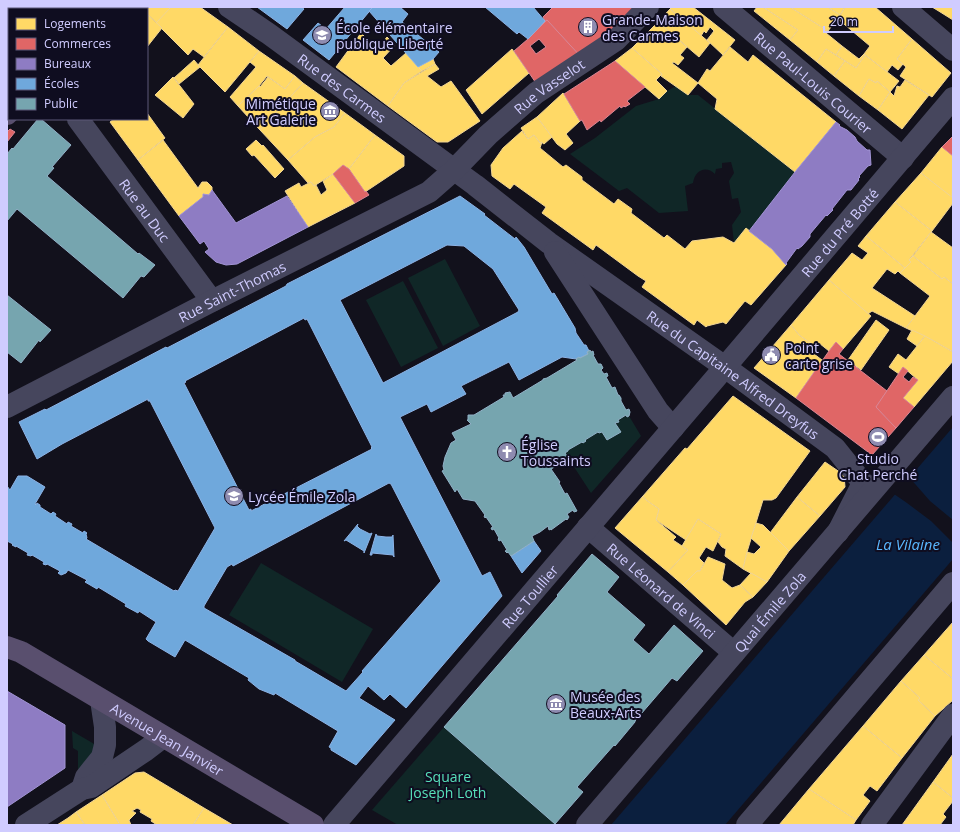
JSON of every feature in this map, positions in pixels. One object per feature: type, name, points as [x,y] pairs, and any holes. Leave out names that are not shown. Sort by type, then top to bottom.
[{"type":"main road","name":"Avenue Jean Janvier","points":[[12,645],[101,700],[313,825]]},
{"type":"street","name":"Rue des Carmes","points":[[229,7],[269,34],[454,170]]},
{"type":"street","name":"Rue Vasselot","points":[[454,170],[488,135],[536,94],[616,40],[648,7]]},
{"type":"street","name":"Rue Paul-Louis Courier","points":[[724,7],[903,158]]},
{"type":"street","points":[[903,7],[953,50]]},
{"type":"street","name":"Rue du Pré Botté","points":[[725,367],[953,98]]},
{"type":"street","name":"Rue au Duc","points":[[79,120],[212,301]]},
{"type":"street","name":"Rue du Capitaine Alfred Dreyfus","points":[[454,170],[549,243],[725,367],[835,448],[863,483],[838,532]]},
{"type":"street","name":"Rue Saint-Thomas","points":[[7,407],[212,301],[429,192],[454,170]]},
{"type":"street","name":"Rue du Capitaine Alfred Dreyfus","points":[[549,243],[658,411],[673,428]]},
{"type":"street","name":"Rue Toullier","points":[[334,825],[725,367]]},
{"type":"street","name":"Quai Émile Zola","points":[[587,825],[953,398]]},
{"type":"street","name":"Rue Léonard de Vinci","points":[[588,527],[734,653]]},
{"type":"street","points":[[747,825],[953,583]]},
{"type":"street","points":[[82,789],[86,777],[102,757],[105,744],[105,727],[101,700]]},
{"type":"street","points":[[872,825],[953,715]]},
{"type":"street","points":[[26,825],[82,789],[91,787],[163,737]]},
{"type":"green space","points":[[676,86],[688,95],[698,95],[795,172],[749,231],[734,243],[732,225],[741,212],[738,198],[732,199],[729,181],[734,173],[731,162],[722,163],[722,168],[716,169],[715,174],[712,171],[705,169],[701,170],[696,175],[693,183],[685,186],[688,211],[659,213],[627,188],[619,191],[570,154],[595,138],[636,106],[659,99],[667,91]]},
{"type":"green space","points":[[445,259],[480,326],[443,346],[408,278]]},
{"type":"green space","points":[[403,281],[438,348],[401,367],[366,300]]},
{"type":"green space","points":[[626,415],[627,417],[629,416],[641,436],[591,493],[565,453],[582,442],[585,442],[585,440],[598,432],[602,432],[607,440],[621,432],[615,423],[619,422],[618,420]]},
{"type":"green space","points":[[261,563],[373,629],[342,682],[229,615]]},
{"type":"green space","name":"Square Joseph Loth","points":[[444,727],[555,825],[398,825],[372,810]]},
{"type":"green space","points":[[72,731],[96,745],[95,752],[78,770],[78,751],[73,748]]},
{"type":"water","name":"La Vilaine","points":[[953,427],[953,559],[725,825],[611,825]]},
{"type":"pier","points":[[909,477],[930,501],[953,520],[953,543],[931,521],[894,494]]},
{"type":"building: Logements","points":[[139,7],[168,7],[170,9],[157,23],[148,15],[148,8]]},
{"type":"building: Logements","points":[[171,7],[200,7],[228,27],[204,57],[193,49],[188,55],[156,23]]},
{"type":"building: Logements","points":[[672,7],[693,7],[735,40],[723,55],[707,40],[714,31],[710,27],[706,33],[704,31],[701,36],[670,9]]},
{"type":"building: Logements","points":[[757,7],[763,7],[798,30],[790,40],[754,11]]},
{"type":"building: Logements","points":[[763,7],[790,7],[828,31],[826,33],[842,46],[836,55],[826,49],[817,62],[790,40],[798,30]]},
{"type":"building: Logements","points":[[790,7],[828,7],[840,15],[828,31]]},
{"type":"building: Logements","points":[[828,7],[845,7],[840,15]]},
{"type":"building: Logements","points":[[845,7],[875,7],[912,39],[897,59],[903,64],[898,70],[892,65],[887,72],[864,54],[870,46],[838,19]]},
{"type":"building: Logements","points":[[932,7],[953,7],[953,20],[937,10]]},
{"type":"building: Logements","points":[[670,9],[710,43],[699,57],[658,22]]},
{"type":"building: Logements","points":[[148,15],[162,28],[148,46]]},
{"type":"building: Logements","points":[[658,22],[687,47],[680,55],[684,58],[678,65],[674,62],[672,63],[698,83],[688,95],[661,76],[662,74],[632,48]]},
{"type":"building: Logements","points":[[228,27],[259,51],[225,92],[198,65]]},
{"type":"building: Logements","points":[[361,33],[364,36],[362,39],[380,52],[379,47],[387,37],[395,45],[383,58],[391,66],[406,53],[422,71],[404,83],[388,106],[336,67]]},
{"type":"building: Logements","points":[[912,39],[951,73],[932,97],[900,76],[906,67],[897,59]]},
{"type":"building: Logements","points":[[842,46],[859,59],[864,54],[865,55],[856,68],[836,55]]},
{"type":"building: Logements","points":[[730,47],[748,62],[753,55],[836,122],[795,172],[715,109],[717,99],[698,83],[707,69],[710,71]]},
{"type":"building: Logements","points":[[632,48],[662,74],[656,80],[667,91],[659,99],[615,61]]},
{"type":"building: Logements","points":[[512,49],[529,73],[482,114],[466,90]]},
{"type":"building: Logements","points":[[826,49],[845,61],[834,76],[817,62]]},
{"type":"building: Logements","points":[[259,51],[295,76],[285,89],[267,76],[238,106],[230,97],[256,67],[250,62]]},
{"type":"building: Logements","points":[[865,55],[899,81],[890,92],[877,81],[876,83],[869,79],[859,96],[834,76],[845,61],[856,68]]},
{"type":"building: Logements","points":[[433,59],[435,64],[422,71],[418,67]]},
{"type":"building: Logements","points":[[194,60],[200,67],[179,84],[174,78]]},
{"type":"building: Logements","points":[[435,64],[439,69],[427,76],[441,87],[451,81],[480,121],[448,142],[437,142],[388,106],[404,83]]},
{"type":"building: Logements","points":[[295,76],[303,83],[260,130],[238,106],[259,86],[260,87],[268,77],[285,89]]},
{"type":"building: Logements","points":[[173,77],[194,104],[183,118],[155,95]]},
{"type":"building: Logements","points":[[869,79],[876,83],[877,81],[890,92],[878,110],[859,96]]},
{"type":"building: Logements","points":[[905,80],[929,95],[902,129],[878,110],[890,92],[894,96],[897,86],[900,87]]},
{"type":"building: Logements","points":[[303,83],[345,113],[334,127],[315,137],[288,160],[260,130]]},
{"type":"building: Logements","points":[[563,93],[580,121],[566,134],[573,143],[565,150],[557,144],[537,117]]},
{"type":"building: Logements","points":[[345,113],[375,135],[349,169],[343,165],[333,174],[314,186],[311,182],[308,183],[288,160],[315,137],[334,127]]},
{"type":"building: Logements","points":[[148,114],[165,138],[138,160],[110,122],[113,120],[148,120]]},
{"type":"building: Logements","points":[[537,117],[552,137],[544,144],[541,142],[540,143],[534,135],[528,139],[521,128]]},
{"type":"building: Logements","points":[[522,131],[528,139],[534,135],[540,143],[542,142],[540,148],[563,167],[566,165],[582,177],[582,180],[614,204],[618,199],[632,209],[631,213],[664,238],[667,235],[685,249],[692,241],[723,237],[734,243],[746,228],[772,249],[786,265],[751,305],[745,301],[726,324],[723,322],[706,327],[697,320],[694,325],[642,287],[646,281],[596,245],[593,250],[542,213],[546,207],[514,184],[510,189],[492,176],[491,165],[503,148]]},
{"type":"building: Logements","points":[[375,135],[404,156],[404,166],[365,192],[349,169]]},
{"type":"building: Logements","points":[[163,140],[198,188],[202,182],[207,182],[212,187],[212,191],[209,195],[203,194],[203,197],[179,216],[138,160]]},
{"type":"building: Logements","points":[[256,140],[262,146],[263,145],[284,169],[275,178],[254,155],[252,156],[246,149]]},
{"type":"building: Logements","points":[[942,147],[953,156],[952,198],[921,173]]},
{"type":"building: Logements","points":[[921,173],[953,198],[953,203],[932,231],[895,202]]},
{"type":"building: Logements","points":[[333,174],[355,203],[308,227],[285,191],[299,183],[301,187],[311,182],[314,186],[316,185],[321,195],[327,190],[323,181]]},
{"type":"building: Logements","points":[[895,202],[932,231],[909,260],[911,262],[905,268],[866,236]]},
{"type":"building: Logements","points":[[931,232],[953,248],[953,284],[944,277],[942,279],[913,256]]},
{"type":"building: Logements","points":[[866,236],[905,268],[900,273],[898,271],[895,274],[887,269],[872,288],[915,316],[906,328],[872,311],[868,314],[829,280],[852,253],[862,260],[868,253],[858,246]]},
{"type":"building: Logements","points":[[913,256],[942,279],[944,277],[953,284],[953,352],[906,328],[930,296],[900,273],[911,262],[909,260]]},
{"type":"building: Logements","points":[[829,280],[871,316],[843,349],[836,342],[829,351],[819,343],[813,345],[799,335],[791,325]]},
{"type":"building: Logements","points":[[876,320],[889,330],[861,370],[848,360]]},
{"type":"building: Logements","points":[[791,325],[799,335],[813,345],[810,351],[822,360],[796,398],[754,368]]},
{"type":"building: Logements","points":[[912,330],[925,336],[917,346],[907,339]]},
{"type":"building: Logements","points":[[925,336],[953,352],[953,361],[914,407],[903,398],[918,380],[903,367],[899,374],[889,367],[898,354],[906,360]]},
{"type":"building: Logements","points":[[733,396],[810,451],[776,498],[772,500],[763,500],[743,569],[725,556],[726,549],[718,542],[721,534],[698,519],[686,540],[656,520],[659,509],[646,500],[643,496],[685,448],[687,449]]},
{"type":"building: Logements","points":[[825,462],[844,475],[845,487],[820,516],[797,497]]},
{"type":"building: Logements","points":[[643,496],[646,500],[659,509],[656,520],[676,537],[673,540],[688,550],[668,572],[615,528]]},
{"type":"building: Logements","points":[[797,497],[820,516],[789,551],[770,533]]},
{"type":"building: Logements","points":[[698,519],[721,534],[713,551],[706,547],[699,558],[704,563],[700,571],[697,571],[683,585],[668,572],[688,550],[682,546]]},
{"type":"building: Logements","points":[[756,523],[763,525],[789,551],[767,582],[743,569],[747,552],[754,554],[761,547],[751,538]]},
{"type":"building: Logements","points":[[708,557],[725,564],[722,580],[732,588],[740,585],[753,597],[745,602],[726,625],[683,585],[697,571],[700,571]]},
{"type":"building: Logements","points":[[751,573],[767,582],[753,597],[740,585]]},
{"type":"building: Logements","points":[[953,622],[953,679],[924,655]]},
{"type":"building: Logements","points":[[924,655],[953,679],[953,700],[935,716],[918,700],[920,698],[901,681]]},
{"type":"building: Logements","points":[[901,681],[920,698],[918,700],[935,716],[902,758],[863,726]]},
{"type":"building: Logements","points":[[863,726],[902,758],[877,791],[870,786],[863,795],[870,801],[856,820],[809,789]]},
{"type":"building: Logements","points":[[953,754],[953,798],[933,782]]},
{"type":"building: Logements","points":[[144,772],[204,808],[193,825],[157,825],[151,821],[152,819],[140,812],[141,810],[137,808],[132,811],[136,813],[129,820],[131,825],[120,825],[102,795],[135,773]]},
{"type":"building: Logements","points":[[933,782],[953,798],[953,801],[943,814],[946,817],[940,825],[902,825]]},
{"type":"building: Logements","points":[[809,789],[856,820],[853,825],[779,825]]},
{"type":"building: Logements","points":[[102,795],[120,825],[85,825],[76,812]]},
{"type":"building: Logements","points":[[204,808],[233,825],[193,825]]},
{"type":"building: Logements","points":[[76,812],[85,825],[57,825],[68,818]]},
{"type":"building: Commerces","name":"Grande-Maison des Carmes","points":[[553,7],[642,7],[581,57],[547,20],[545,21],[543,17]]},
{"type":"building: Commerces","points":[[547,20],[581,57],[538,86],[514,51]],"holes":[[[539,39],[546,47],[536,54],[530,46]]]},
{"type":"building: Commerces","points":[[615,61],[645,87],[627,101],[630,104],[621,108],[620,106],[601,122],[600,120],[587,130],[564,94]]},
{"type":"building: Commerces","points":[[10,129],[15,132],[7,142],[7,132]]},
{"type":"building: Commerces","points":[[952,137],[953,138],[953,156],[942,147]]},
{"type":"building: Commerces","points":[[343,165],[349,169],[365,192],[366,191],[369,195],[355,203],[333,174]]},
{"type":"building: Commerces","points":[[836,342],[843,349],[839,354],[887,391],[876,407],[896,428],[872,455],[796,398]]},
{"type":"building: Commerces","points":[[903,367],[908,371],[903,377],[909,382],[913,377],[918,380],[903,398],[914,407],[896,428],[876,407]]},
{"type":"building: Bureaux","points":[[836,122],[840,125],[839,126],[847,130],[855,137],[857,141],[867,150],[870,150],[871,165],[868,166],[859,176],[859,180],[851,190],[847,190],[832,209],[833,210],[827,216],[826,215],[802,246],[798,249],[797,248],[786,265],[772,249],[749,231]]},
{"type":"building: Bureaux","points":[[212,190],[236,223],[287,196],[308,227],[237,264],[226,265],[216,262],[205,252],[209,249],[204,241],[200,244],[179,216],[203,197],[203,194],[209,195]]},
{"type":"building: Bureaux","points":[[7,691],[65,725],[65,768],[7,807]]},
{"type":"building: Écoles","points":[[257,7],[301,7],[304,9],[287,29]]},
{"type":"building: Écoles","points":[[345,7],[373,7],[329,60],[303,40],[318,23],[326,29]]},
{"type":"building: Écoles","points":[[373,7],[400,7],[408,14],[402,22],[439,52],[433,59],[418,67],[369,11]]},
{"type":"building: Écoles","name":"École élémentaire publique Liberté","points":[[485,7],[533,7],[545,21],[528,39],[519,32],[517,34]]},
{"type":"building: Écoles","points":[[460,196],[485,214],[484,215],[515,239],[516,237],[524,247],[552,294],[554,293],[575,328],[576,333],[589,351],[587,352],[588,354],[576,359],[562,357],[519,380],[509,362],[461,386],[466,394],[431,412],[427,404],[400,417],[482,576],[490,572],[502,596],[406,708],[390,694],[384,700],[368,686],[359,698],[395,720],[356,765],[331,750],[329,747],[338,731],[275,693],[274,695],[259,689],[248,680],[249,678],[185,640],[175,657],[146,639],[156,622],[139,611],[138,613],[125,606],[126,604],[98,587],[97,589],[85,582],[87,580],[68,570],[66,573],[61,575],[58,573],[60,571],[47,564],[43,564],[44,562],[32,555],[27,555],[28,553],[7,541],[7,486],[10,490],[18,476],[27,476],[45,487],[35,504],[36,505],[37,503],[40,507],[51,514],[53,512],[56,514],[55,516],[67,524],[68,522],[72,524],[71,526],[83,533],[84,531],[87,533],[86,539],[174,591],[178,591],[215,528],[150,401],[148,401],[148,399],[62,444],[37,459],[19,422],[45,409],[46,410],[166,347],[167,348],[286,286],[287,284]],"holes":[[[447,245],[464,246],[493,269],[519,310],[518,312],[383,383],[340,300]],[[304,318],[305,320],[307,319],[372,449],[251,511],[251,509],[249,510],[184,383],[186,382],[185,381]],[[389,483],[391,484],[441,581],[346,691],[204,608],[227,567],[232,564],[233,566]]]},
{"type":"building: Écoles","points":[[358,524],[357,526],[360,529],[370,534],[372,533],[364,553],[364,551],[346,540],[344,541]]},
{"type":"building: Écoles","points":[[376,534],[377,536],[386,537],[392,537],[393,535],[394,557],[393,555],[372,553],[372,555],[370,555]]},
{"type":"building: Écoles","points":[[534,541],[541,551],[522,573],[511,556]]},
{"type":"building: Public","points":[[37,120],[42,120],[71,145],[52,167],[54,168],[47,176],[138,254],[139,253],[155,265],[144,277],[141,276],[123,298],[17,209],[7,221],[7,154],[12,148],[13,149]]},
{"type":"building: Public","points":[[7,295],[51,330],[40,342],[39,340],[21,363],[7,352]]},
{"type":"building: Public","name":"Église Toussaints","points":[[590,350],[591,352],[593,351],[593,355],[598,364],[601,364],[603,368],[601,370],[604,374],[607,373],[608,376],[606,377],[612,388],[615,387],[626,410],[629,409],[629,416],[627,417],[626,415],[618,420],[619,422],[615,423],[621,432],[607,440],[602,432],[598,432],[585,440],[586,441],[583,443],[582,442],[568,450],[565,453],[569,459],[551,469],[560,482],[559,483],[565,494],[567,493],[577,511],[574,512],[573,510],[567,514],[569,517],[567,520],[566,519],[551,530],[549,530],[548,526],[532,536],[534,541],[511,556],[505,551],[507,550],[501,540],[499,541],[494,529],[492,530],[491,528],[493,527],[486,517],[485,518],[485,515],[475,501],[463,499],[457,489],[455,492],[442,471],[444,470],[443,466],[445,457],[451,443],[456,440],[452,433],[471,424],[467,420],[468,415],[474,415],[504,397],[503,395],[505,395],[505,393],[510,392],[513,398],[577,360],[576,359],[579,357],[580,358],[588,354],[587,352]]},
{"type":"building: Public","name":"Musée des Beaux-Arts","points":[[592,554],[619,577],[607,592],[645,625],[633,640],[649,654],[674,625],[703,651],[677,681],[672,678],[615,746],[614,745],[577,787],[583,792],[555,824],[444,727],[558,596],[557,595]]},
{"type":"place","name":"Grande-Maison des Carmes","points":[[588,27]]},
{"type":"place","name":"École élémentaire publique Liberté","points":[[322,35]]},
{"type":"place","name":"Mimétique Art Galerie","points":[[330,111]]},
{"type":"place","name":"Point carte grise","points":[[771,355]]},
{"type":"place","name":"Studio Chat Perché","points":[[878,437]]},
{"type":"place","name":"Église Toussaints","points":[[507,452]]},
{"type":"place","name":"Lycée Émile Zola","points":[[234,496]]},
{"type":"place","name":"Musée des Beaux-Arts","points":[[556,704]]}]
